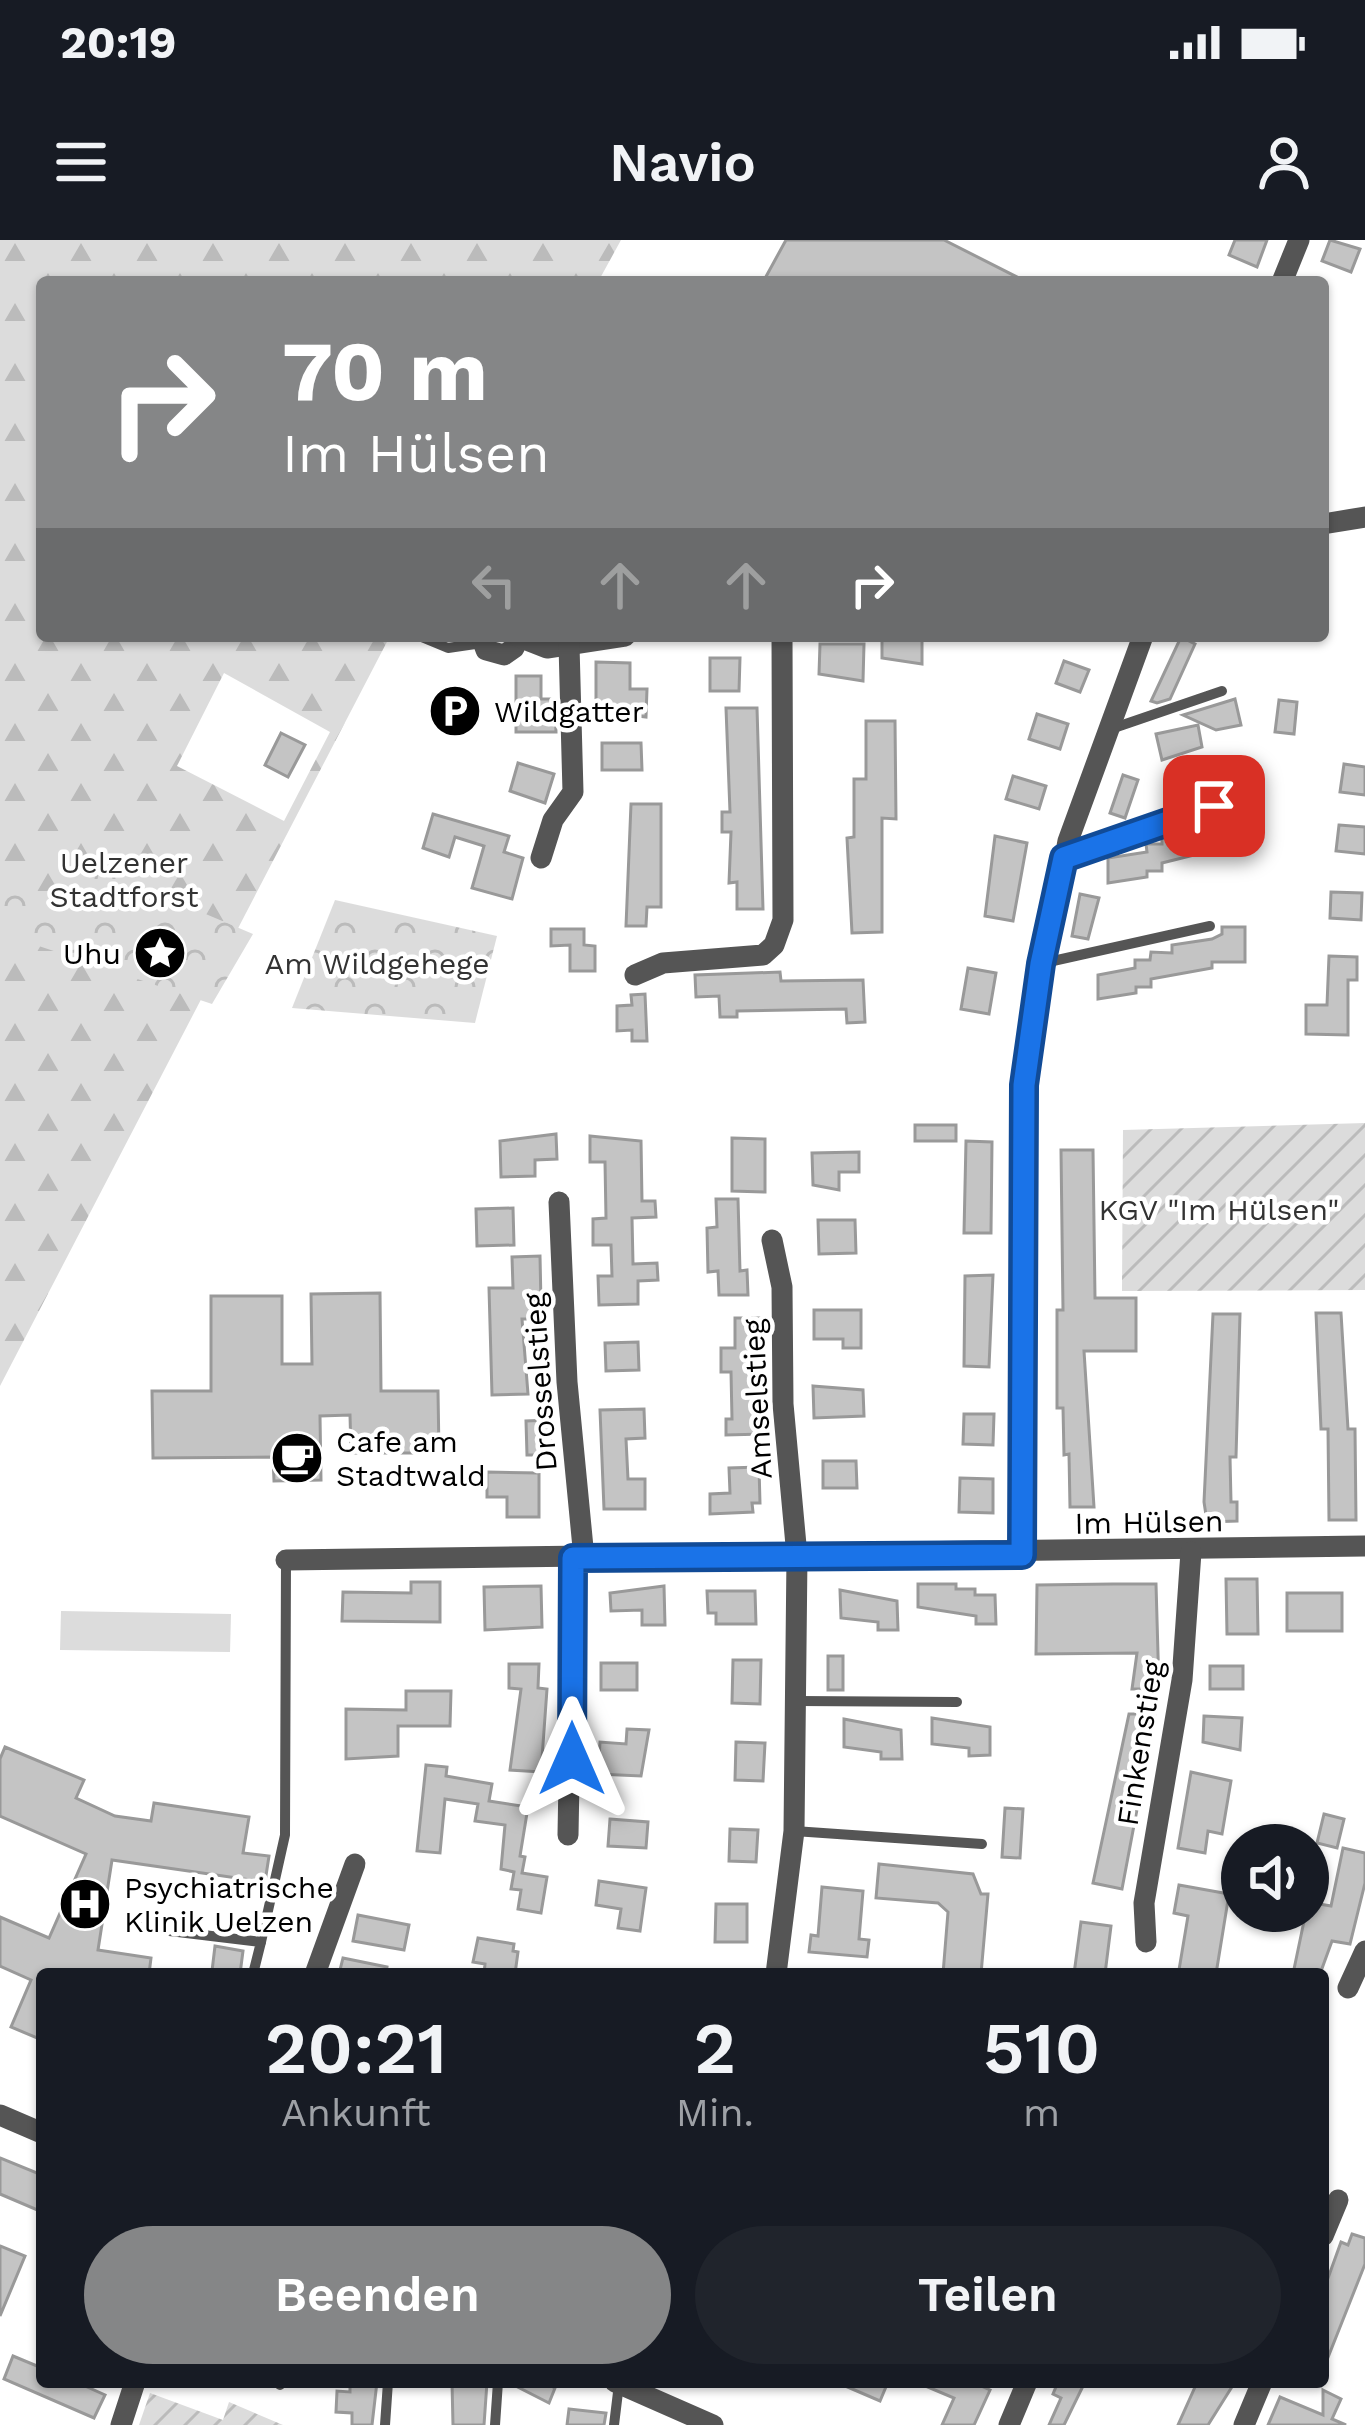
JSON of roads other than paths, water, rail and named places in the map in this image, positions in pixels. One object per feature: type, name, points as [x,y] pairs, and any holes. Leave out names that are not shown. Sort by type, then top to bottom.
[{"type":"street","points":[[1284,276],[1299,240]]},
{"type":"street","points":[[1329,523],[1365,518]]},
{"type":"street","points":[[483,642],[491,653],[504,655],[514,642]]},
{"type":"street","points":[[533,642],[547,648],[588,642]]},
{"type":"street","points":[[635,975],[663,962],[763,956],[774,945],[783,920],[782,642]]},
{"type":"street","points":[[1022,1555],[1024,1085],[1041,964],[1064,858],[1105,731],[1141,642]]},
{"type":"street","points":[[542,858],[553,820],[573,792],[569,645]]},
{"type":"street","name":"Drosselstieg","points":[[559,1202],[579,1558],[568,1835]]},
{"type":"street","name":"Amselstieg","points":[[772,1240],[782,1287],[783,1404],[797,1556],[798,1701],[794,1831],[777,1968]]},
{"type":"street","name":"Im Hülsen","points":[[286,1560],[1022,1555],[1365,1546]]},
{"type":"street","name":"Finkenstieg","points":[[1146,1942],[1144,1903],[1182,1680],[1191,1552]]},
{"type":"street","points":[[317,1968],[355,1864]]},
{"type":"street","points":[[1348,1988],[1365,1951]]},
{"type":"street","points":[[0,2115],[36,2130]]},
{"type":"street","points":[[1329,2222],[1338,2200]]},
{"type":"street","points":[[121,2425],[133,2388]]},
{"type":"street","points":[[634,2388],[713,2425]]},
{"type":"street","points":[[1009,2425],[1024,2388]]},
{"type":"street","points":[[1244,2425],[1259,2388]]},
{"type":"lane","points":[[434,642],[448,648],[474,642]]},
{"type":"lane","points":[[1105,731],[1222,691]]},
{"type":"lane","points":[[1064,858],[1214,806]]},
{"type":"lane","points":[[1041,964],[1210,926]]},
{"type":"lane","points":[[254,1968],[285,1835],[286,1560]]},
{"type":"lane","points":[[798,1701],[957,1702]]},
{"type":"lane","points":[[794,1831],[982,1844]]},
{"type":"lane","points":[[128,1926],[261,1942]]},
{"type":"lane","points":[[385,2425],[388,2388]]},
{"type":"lane","points":[[495,2425],[498,2388]]},
{"type":"lane","points":[[614,2425],[625,2388]]},
{"type":"place","name":"Wildgatter","points":[[455,711]]},
{"type":"place","name":"Uhu","points":[[160,953]]},
{"type":"place","name":"Cafe am Stadtwald","points":[[297,1458]]},
{"type":"place","name":"Psychiatrische Klinik Uelzen","points":[[85,1904]]},
{"type":"park label","name":"Uelzener Stadtforst","points":[[124,879]]},
{"type":"park label","name":"Am Wildgehege","points":[[377,963]]},
{"type":"park label","name":"KGV \"Im Hülsen\"","points":[[1219,1209]]}]
